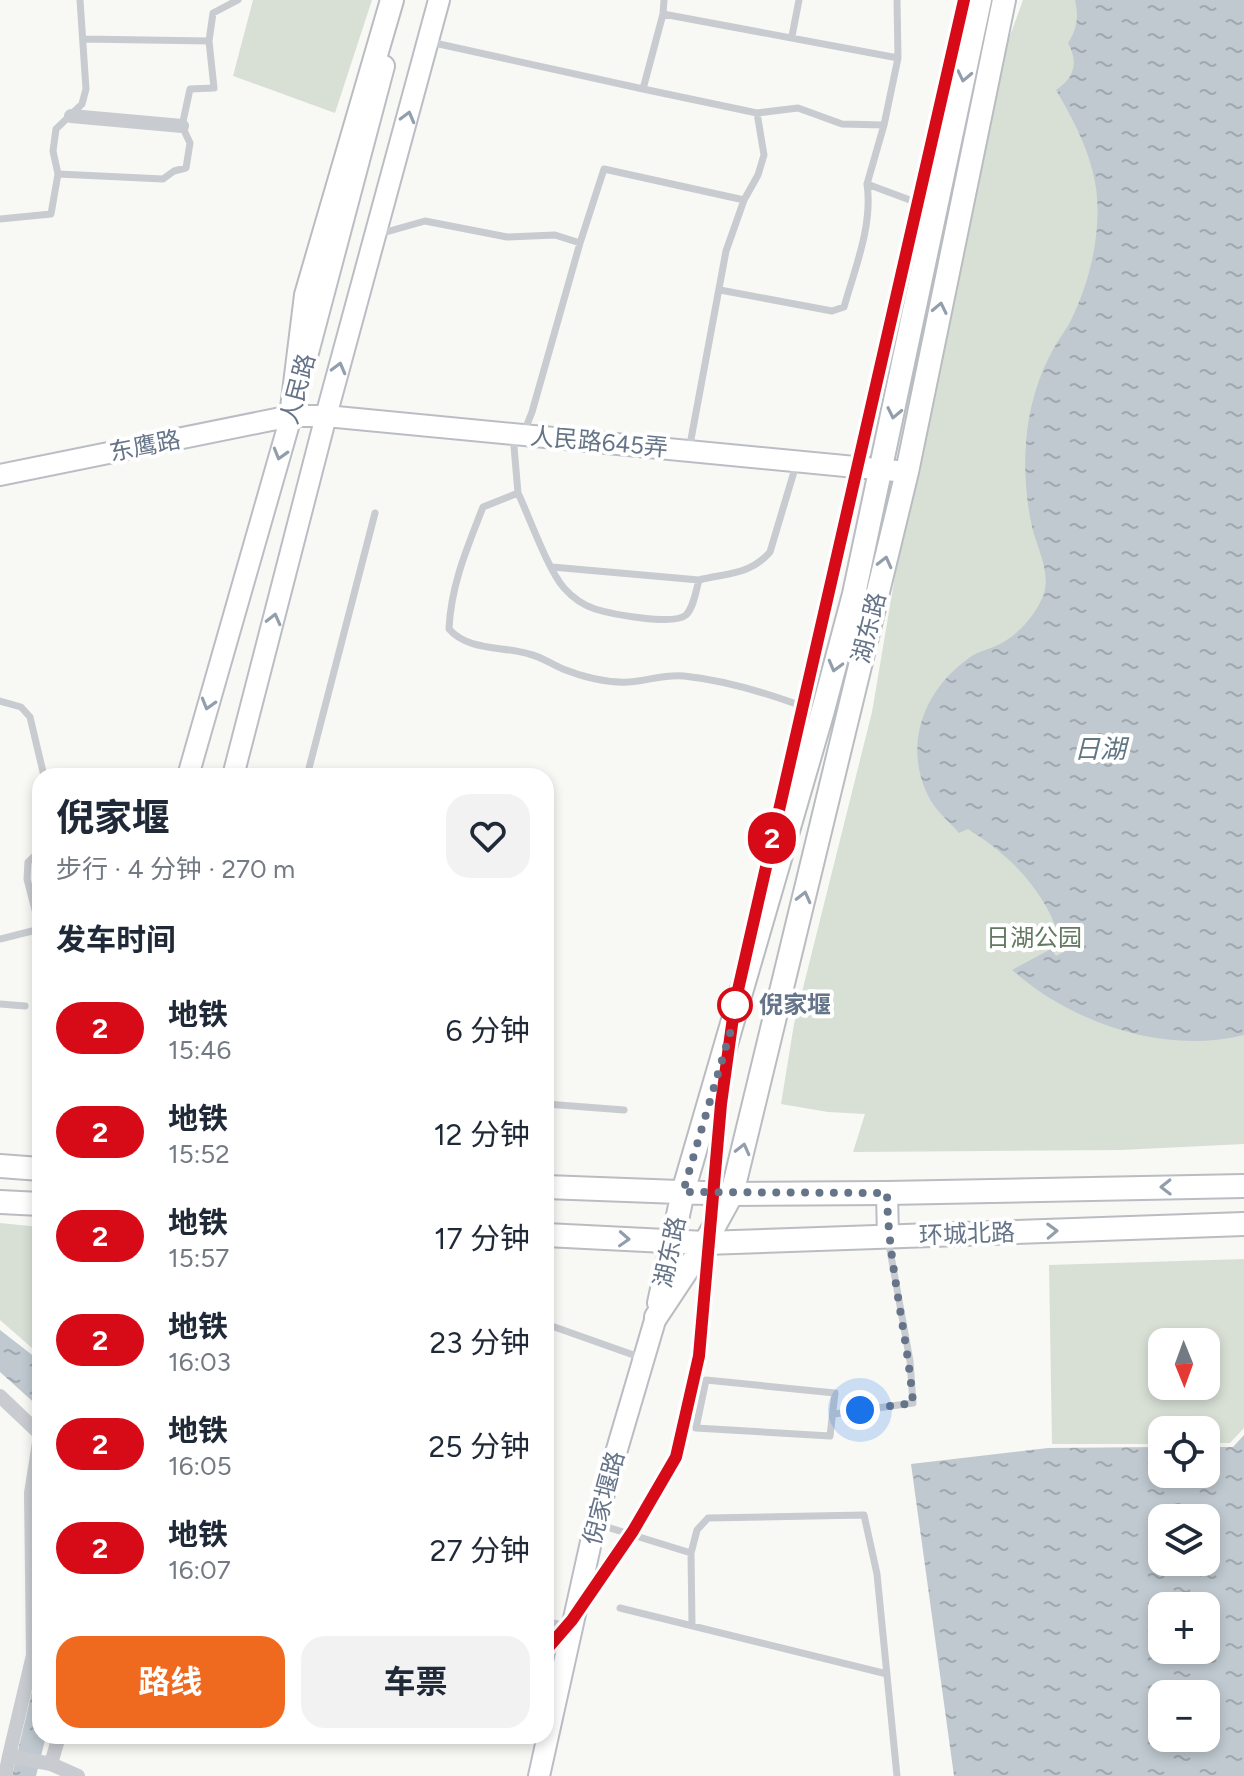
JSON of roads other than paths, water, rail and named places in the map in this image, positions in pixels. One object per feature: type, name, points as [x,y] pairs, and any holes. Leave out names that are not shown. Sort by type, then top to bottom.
[{"type":"main road","points":[[291,416],[306,295],[392,0]]},
{"type":"main road","name":"人民路","points":[[190,768],[291,416],[401,0]]},
{"type":"main road","name":"人民路","points":[[235,768],[326,416],[439,0]]},
{"type":"main road","name":"湖东路","points":[[656,1317],[683,1192],[854,594],[980,0]]},
{"type":"main road","name":"湖东路","points":[[656,1317],[705,1243],[732,1194],[907,472],[1004,0]]},
{"type":"main road","name":"人民路645弄","points":[[291,416],[326,416],[907,472]]},
{"type":"main road","name":"东鹰路","points":[[0,475],[291,416]]},
{"type":"main road","points":[[0,1166],[32,1168]]},
{"type":"main road","name":"环城北路","points":[[554,1187],[732,1194],[1244,1186]]},
{"type":"main road","points":[[887,1193],[888,1237]]},
{"type":"main road","points":[[0,1202],[32,1204]]},
{"type":"main road","name":"环城北路","points":[[554,1235],[705,1243],[1244,1224]]},
{"type":"main road","name":"倪家堰路","points":[[554,1708],[595,1524],[656,1317]]},
{"type":"main road","name":"倪家堰路","points":[[539,1776],[546,1744]]},
{"type":"street","points":[[71,116],[182,126]]},
{"type":"street","points":[[0,1396],[32,1427]]},
{"type":"street","points":[[32,1487],[32,1574]]},
{"type":"street","points":[[554,1627],[571,1630]]},
{"type":"street","points":[[5,1776],[32,1659]]},
{"type":"street","points":[[51,1764],[57,1744]]},
{"type":"street","points":[[10,1756],[51,1764],[78,1776]]},
{"type":"lane","points":[[0,219],[51,214],[58,174],[53,151],[56,129],[82,104],[86,89],[80,0]]},
{"type":"lane","points":[[58,174],[163,179],[174,171],[186,168],[190,143],[182,126],[190,89],[214,88],[209,41],[213,13],[238,0]]},
{"type":"lane","points":[[643,89],[664,0]]},
{"type":"lane","points":[[792,36],[799,0]]},
{"type":"lane","points":[[720,290],[832,311],[844,307],[856,269],[869,202],[867,184],[884,125],[898,58],[897,0]]},
{"type":"lane","points":[[663,14],[898,58]]},
{"type":"lane","points":[[83,39],[209,41]]},
{"type":"lane","points":[[428,41],[757,113],[798,108],[842,124],[884,125]]},
{"type":"lane","points":[[688,450],[726,251],[764,155],[757,113]]},
{"type":"lane","points":[[699,580],[686,615],[673,621],[594,609],[580,602],[563,587],[518,493],[518,434],[532,412],[604,169],[744,200]]},
{"type":"lane","points":[[867,184],[936,210]]},
{"type":"lane","points":[[376,235],[425,221],[507,237],[555,235],[580,243]]},
{"type":"lane","points":[[552,567],[699,580],[751,569],[770,552],[798,461]]},
{"type":"lane","points":[[518,493],[483,507],[458,570],[450,604],[449,629],[455,636],[472,644],[538,656],[564,669],[596,679],[629,682],[681,675],[782,698],[822,714]]},
{"type":"lane","points":[[309,768],[375,513]]},
{"type":"lane","points":[[0,701],[21,707],[30,717],[42,768]]},
{"type":"lane","points":[[32,858],[28,862],[27,879],[32,898]]},
{"type":"lane","points":[[0,939],[32,931]]},
{"type":"lane","points":[[0,1004],[25,1006]]},
{"type":"lane","points":[[554,1105],[624,1110]]},
{"type":"lane","points":[[834,1414],[913,1403],[910,1361],[888,1237]]},
{"type":"lane","points":[[554,1327],[644,1359]]},
{"type":"lane","points":[[706,1380],[835,1393],[834,1414],[830,1436],[696,1428],[706,1380]]},
{"type":"lane","points":[[692,1625],[691,1553],[697,1530],[708,1518],[864,1515],[877,1574],[897,1776]]},
{"type":"lane","points":[[595,1524],[691,1553]]},
{"type":"lane","points":[[620,1608],[887,1674]]},
{"type":"water","name":"日湖","points":[[1075,0],[1244,0],[1244,1035],[1214,1040],[1182,1041],[1120,1030],[1062,1005],[1012,970],[1051,949],[1056,956],[1064,952],[1050,914],[1016,866],[968,829],[959,833],[937,810],[922,782],[918,762],[921,723],[939,688],[969,658],[1015,634],[1033,615],[1046,584],[1029,513],[1025,463],[1027,431],[1044,369],[1085,286],[1094,248],[1098,209],[1090,162],[1078,130],[1056,90],[1073,70],[1068,43],[1076,23]]},
{"type":"water","points":[[0,1330],[32,1355],[32,1401],[0,1372]]},
{"type":"water","points":[[1244,1435],[1244,1776],[954,1776],[911,1464],[1048,1448],[1148,1447],[1148,1488],[1220,1488],[1220,1447],[1233,1447]]},
{"type":"water","points":[[32,1691],[32,1744],[44,1744],[36,1776],[12,1776]]},
{"type":"metro line","name":"2","points":[[554,1641],[572,1620],[633,1531],[676,1457],[699,1356],[721,1104],[735,1003],[964,0]]},
{"type":"place","name":"倪家堰","points":[[735,1005]]},
{"type":"park label","name":"日湖公园","points":[[1034,938]]}]
